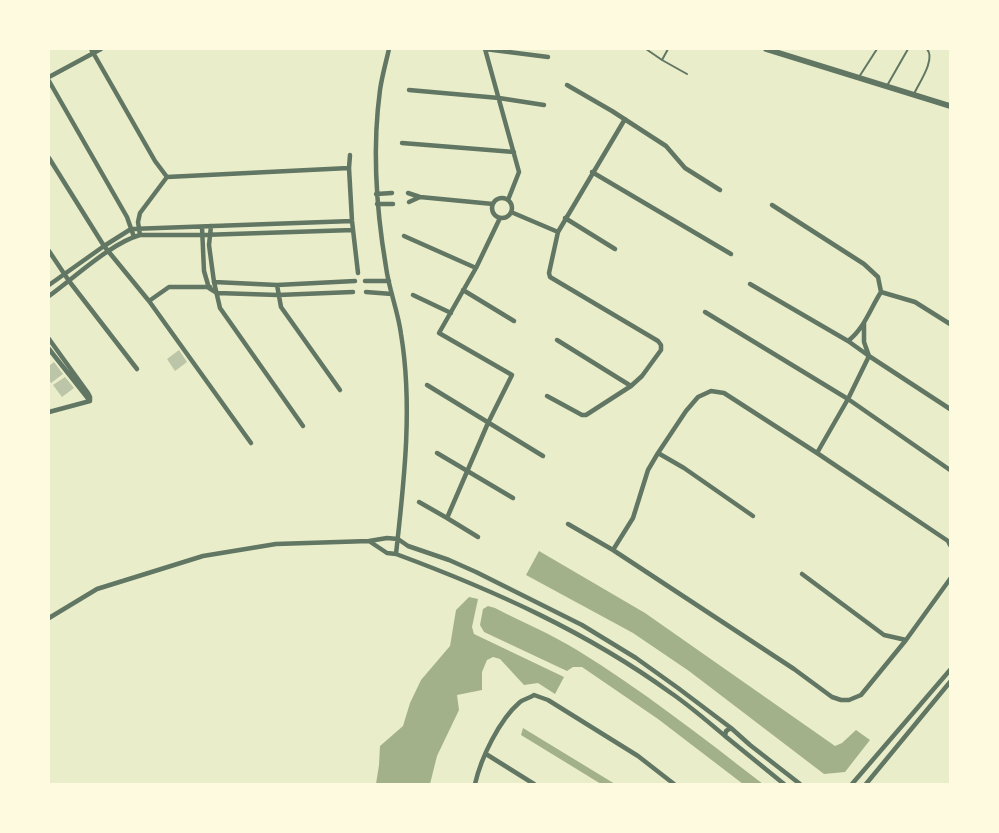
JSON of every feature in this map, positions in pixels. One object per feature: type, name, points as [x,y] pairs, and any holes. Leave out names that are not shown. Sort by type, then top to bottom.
[{"type":"street","points":[[49,77],[92,51],[101,49]]},
{"type":"street","points":[[389,49],[380,89],[376,140],[376,204],[389,281],[401,334],[407,393],[405,462],[396,554]]},
{"type":"street","points":[[508,200],[519,172],[485,49],[548,56]]},
{"type":"street","points":[[766,49],[950,106]]},
{"type":"street","points":[[92,51],[155,161],[167,177]]},
{"type":"street","points":[[49,81],[127,217],[134,237]]},
{"type":"street","points":[[567,85],[666,146],[685,168],[720,190]]},
{"type":"street","points":[[409,90],[499,98],[544,105]]},
{"type":"street","points":[[547,396],[582,415],[586,415],[631,386],[642,376],[661,350],[661,345],[658,341],[550,277],[549,273],[558,232],[625,119]]},
{"type":"street","points":[[402,142],[514,152]]},
{"type":"street","points":[[350,155],[352,221],[358,273]]},
{"type":"street","points":[[49,158],[108,252],[150,301],[252,443]]},
{"type":"street","points":[[167,177],[349,168]]},
{"type":"street","points":[[592,172],[731,254]]},
{"type":"street","points":[[140,235],[140,213],[167,177]]},
{"type":"street","points":[[376,194],[392,193]]},
{"type":"street","points":[[408,193],[420,197],[494,204]]},
{"type":"street","points":[[409,202],[420,197]]},
{"type":"street","points":[[501,198],[508,200],[512,205],[511,212],[507,217],[500,218],[493,211],[494,204],[501,198]]},
{"type":"street","points":[[376,204],[393,204]]},
{"type":"street","points":[[772,205],[864,264],[878,277],[881,292],[864,324],[856,335],[848,341]]},
{"type":"street","points":[[511,212],[558,232]]},
{"type":"street","points":[[447,518],[488,422],[512,376],[439,333],[476,268],[500,218]]},
{"type":"street","points":[[566,218],[615,249]]},
{"type":"street","points":[[49,285],[131,229],[352,221]]},
{"type":"street","points":[[211,226],[209,245],[220,308],[303,426]]},
{"type":"street","points":[[202,227],[204,271],[209,288]]},
{"type":"street","points":[[49,296],[108,252],[140,235],[353,230]]},
{"type":"street","points":[[404,236],[476,268]]},
{"type":"street","points":[[49,251],[137,369]]},
{"type":"street","points":[[214,282],[277,285],[355,280]]},
{"type":"street","points":[[365,281],[389,281]]},
{"type":"street","points":[[209,288],[214,282]]},
{"type":"street","points":[[750,284],[848,341],[950,409]]},
{"type":"street","points":[[277,285],[281,307],[340,390]]},
{"type":"street","points":[[150,301],[169,287],[209,288],[217,293],[278,295],[353,292]]},
{"type":"street","points":[[463,290],[514,321]]},
{"type":"street","points":[[366,292],[392,294]]},
{"type":"street","points":[[881,292],[915,302],[950,324]]},
{"type":"street","points":[[413,295],[451,312]]},
{"type":"street","points":[[705,312],[848,399],[950,470]]},
{"type":"street","points":[[817,453],[848,399],[869,356],[864,342],[864,324]]},
{"type":"street","points":[[49,339],[88,393],[90,401]]},
{"type":"street","points":[[557,340],[631,386]]},
{"type":"street","points":[[49,349],[90,401]]},
{"type":"street","points":[[426,385],[543,456]]},
{"type":"street","points":[[613,550],[632,518],[648,470],[658,452],[686,411],[698,397],[711,390],[724,393],[817,453],[948,541],[950,545]]},
{"type":"street","points":[[49,412],[90,401]]},
{"type":"street","points":[[658,452],[753,516]]},
{"type":"street","points":[[437,453],[513,498]]},
{"type":"street","points":[[419,502],[478,537]]},
{"type":"street","points":[[568,524],[613,550],[794,669],[832,697],[841,700],[850,700],[861,695],[906,640],[950,579]]},
{"type":"street","points":[[49,618],[97,589],[203,556],[276,544],[398,539],[408,546],[449,560],[476,572],[582,625],[636,658],[732,728],[750,745],[800,784]]},
{"type":"street","points":[[369,541],[387,553],[396,554],[470,582],[538,613],[631,665],[672,693],[784,784]]},
{"type":"street","points":[[470,582],[472,573],[476,572]]},
{"type":"street","points":[[802,574],[884,635],[906,640]]},
{"type":"street","points":[[852,784],[950,670]]},
{"type":"street","points":[[866,784],[950,682]]},
{"type":"street","points":[[475,784],[486,754],[504,720],[520,702],[534,695],[548,700],[638,756],[674,784]]},
{"type":"street","points":[[725,736],[726,731],[732,728]]},
{"type":"street","points":[[486,754],[534,784]]},
{"type":"lane","points":[[646,49],[686,74]]},
{"type":"lane","points":[[662,60],[668,49]]},
{"type":"lane","points":[[859,77],[877,49]]},
{"type":"lane","points":[[887,86],[908,49]]},
{"type":"lane","points":[[914,94],[931,60],[928,49]]},
{"type":"shaded area","points":[[539,551],[645,613],[835,746],[842,743],[856,730],[870,740],[845,772],[824,774],[689,671],[633,633],[526,575]]},
{"type":"shaded area","points":[[469,597],[478,599],[472,627],[474,634],[564,677],[555,694],[538,683],[524,685],[500,659],[493,657],[487,660],[482,672],[482,690],[457,695],[459,710],[437,756],[430,784],[376,784],[380,746],[403,726],[410,703],[421,680],[450,646],[456,610]]},
{"type":"shaded area","points":[[488,606],[557,639],[601,665],[672,714],[763,784],[743,784],[658,719],[582,667],[573,667],[567,671],[484,632],[480,625],[483,609]]},
{"type":"shaded area","points":[[523,728],[615,784],[601,784],[521,735]]},
{"type":"building","points":[[179,350],[187,362],[175,371],[167,359]]},
{"type":"building","points":[[54,362],[63,374],[51,383],[49,380],[49,366]]},
{"type":"building","points":[[65,377],[74,388],[62,397],[53,385]]}]
